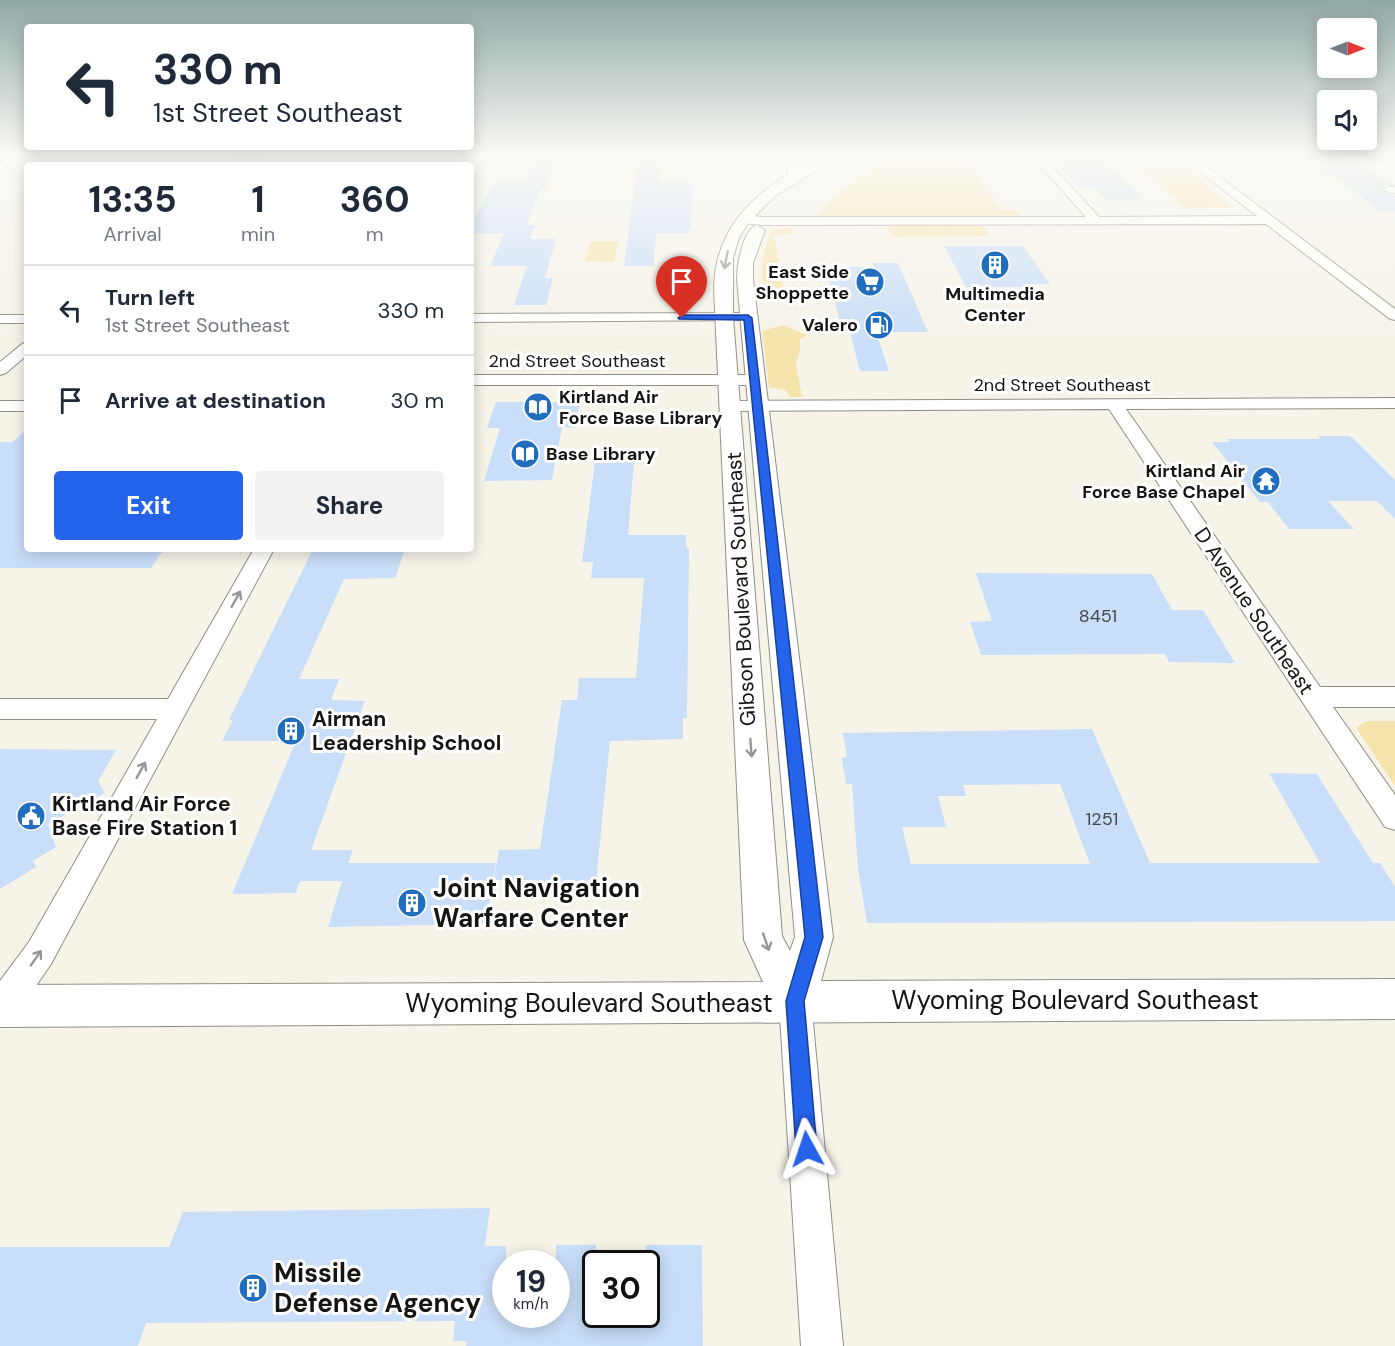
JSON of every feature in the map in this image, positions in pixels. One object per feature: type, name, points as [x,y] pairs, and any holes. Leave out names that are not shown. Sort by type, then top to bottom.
[{"type":"main road","name":"Gibson Boulevard Southeast","points":[[753,220],[755,216]]},
{"type":"main road","name":"Gibson Boulevard Southeast","points":[[759,216],[730,243],[725,259],[736,318],[756,380],[814,937],[795,1001]]},
{"type":"main road","name":"Gibson Boulevard Southeast","points":[[736,318],[729,380],[730,406],[763,940],[795,1001]]},
{"type":"main road","name":"Wyoming Boulevard Southeast","points":[[1,1006],[1395,999]]},
{"type":"street","points":[[1091,216],[1095,220]]},
{"type":"street","points":[[1263,216],[1388,306],[1395,316]]},
{"type":"street","points":[[753,220],[1269,220]]},
{"type":"street","points":[[474,318],[736,318]]},
{"type":"street","points":[[0,319],[24,319]]},
{"type":"street","points":[[0,370],[24,350]]},
{"type":"street","name":"2nd Street Southeast","points":[[474,380],[756,380]]},
{"type":"street","name":"D Avenue Southeast","points":[[1114,404],[1395,818]]},
{"type":"street","name":"2nd Street Southeast","points":[[730,406],[1395,404]]},
{"type":"street","points":[[0,406],[24,406]]},
{"type":"street","points":[[1,1006],[40,953],[262,552]]},
{"type":"street","points":[[1313,697],[1395,697]]},
{"type":"street","points":[[0,710],[175,709]]},
{"type":"street","name":"Gibson Boulevard Southeast","points":[[795,1001],[822,1346]]},
{"type":"shaded area","points":[[817,216],[1020,216],[816,217]]},
{"type":"shaded area","points":[[887,225],[975,225],[984,227],[989,236],[893,237]]},
{"type":"shaded area","points":[[793,228],[794,231],[788,234],[774,236],[786,301],[765,301],[762,264],[768,238],[773,230]]},
{"type":"shaded area","points":[[591,241],[619,241],[614,262],[585,261]]},
{"type":"shaded area","points":[[784,325],[807,335],[800,339],[800,350],[796,363],[802,397],[790,397],[785,390],[769,387],[762,331]]},
{"type":"shaded area","points":[[1367,721],[1395,721],[1395,786],[1359,732],[1357,727]]},
{"type":"building","points":[[476,216],[531,216],[527,225],[535,225],[530,239],[556,239],[545,278],[553,278],[546,305],[514,305],[527,266],[490,266],[504,233],[474,234]]},
{"type":"building","points":[[631,216],[691,216],[689,233],[656,233],[654,266],[624,266]]},
{"type":"building","name":"Multimedia Center","points":[[944,246],[1023,246],[1050,284],[1028,284],[1030,287],[966,287]]},
{"type":"building","points":[[872,263],[898,263],[928,332],[876,332],[889,371],[860,371],[850,332],[843,332],[825,267],[874,267]]},
{"type":"building","name":"Base Library","points":[[496,402],[580,402],[575,428],[562,427],[552,480],[484,481],[500,428],[487,428]]},
{"type":"building","points":[[24,432],[24,552],[162,552],[151,568],[0,568],[0,442],[13,442]]},
{"type":"building","points":[[1318,436],[1349,436],[1395,480],[1395,519],[1377,501],[1328,501],[1354,529],[1289,529],[1268,502],[1260,502],[1212,442],[1230,442],[1227,439],[1321,439]]},
{"type":"building","points":[[634,461],[628,535],[686,535],[686,548],[689,548],[687,718],[683,718],[683,739],[610,741],[595,892],[534,893],[536,880],[494,880],[499,850],[540,849],[562,700],[577,700],[579,678],[636,678],[644,578],[591,578],[593,562],[582,562],[595,462]]},
{"type":"building","name":"Airman Leadership School","points":[[312,552],[404,552],[395,578],[344,579],[299,679],[339,679],[331,700],[365,701],[311,850],[353,850],[348,863],[496,863],[486,924],[328,927],[346,868],[342,881],[300,881],[296,893],[232,894],[296,741],[222,741],[233,720],[229,720]]},
{"type":"building","points":[[976,573],[1152,574],[1172,610],[1203,610],[1235,663],[1169,662],[1165,654],[981,655],[970,622],[992,621]]},
{"type":"building","points":[[1092,729],[1150,863],[1320,863],[1269,773],[1317,774],[1373,863],[1380,863],[1395,887],[1395,921],[867,923],[858,869],[852,784],[846,784],[842,758],[847,757],[843,733]],"holes":[[[1060,784],[1090,864],[911,864],[902,827],[946,827],[938,796],[966,796],[963,785]]]},
{"type":"building","name":"Kirtland Air Force Base Fire Station 1","points":[[0,749],[116,750],[98,781],[105,793],[48,824],[56,847],[33,861],[36,867],[0,889]]},
{"type":"building","name":"Missile Defense Agency","points":[[490,1208],[485,1246],[506,1246],[506,1250],[492,1250],[492,1328],[570,1328],[570,1250],[556,1250],[556,1245],[596,1245],[596,1250],[582,1250],[582,1328],[660,1328],[660,1250],[646,1250],[646,1245],[702,1245],[703,1346],[466,1346],[467,1341],[453,1341],[455,1321],[146,1323],[138,1346],[0,1346],[0,1247],[169,1247],[183,1212]]},
{"type":"place","name":"Multimedia Center","points":[[995,265]]},
{"type":"place","name":"East Side Shoppette","points":[[870,282]]},
{"type":"place","name":"Valero","points":[[879,325]]},
{"type":"place","name":"Kirtland Air Force Base Library","points":[[538,407]]},
{"type":"place","name":"Base Library","points":[[525,454]]},
{"type":"place","name":"Kirtland Air Force Base Chapel","points":[[1266,481]]},
{"type":"place","name":"Airman Leadership School","points":[[291,731]]},
{"type":"place","name":"Kirtland Air Force Base Fire Station 1","points":[[31,816]]},
{"type":"place","name":"Joint Navigation Warfare Center","points":[[412,903]]},
{"type":"place","name":"Missile Defense Agency","points":[[253,1288]]},
{"type":"route","points":[[682,318],[748,318],[814,937],[795,1001],[807,1149]]}]
